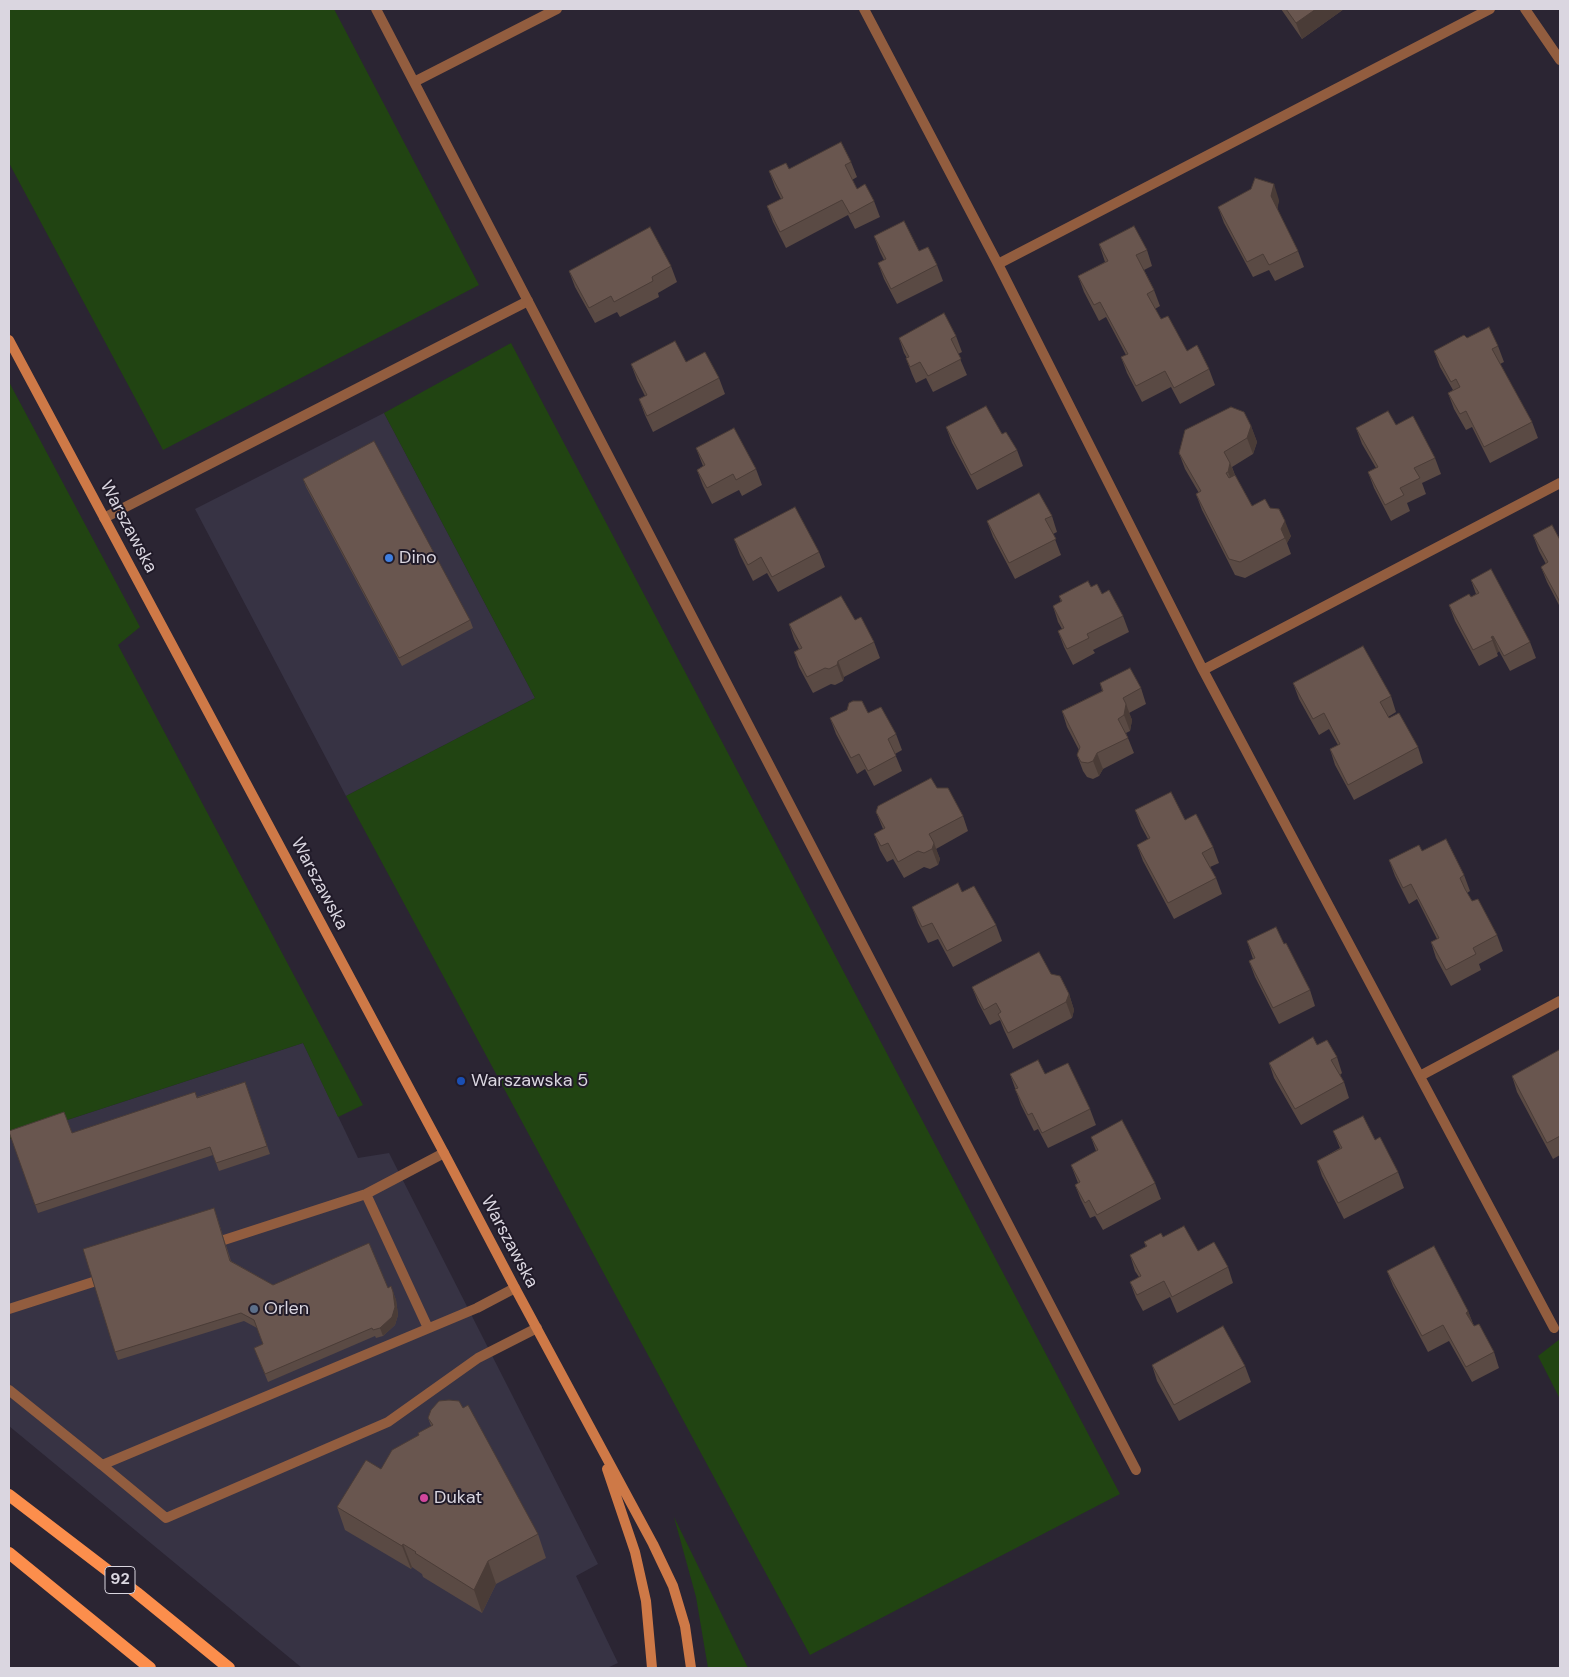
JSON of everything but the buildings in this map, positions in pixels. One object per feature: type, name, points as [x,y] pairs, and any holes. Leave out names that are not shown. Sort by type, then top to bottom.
[{"type":"main road","name":"92","points":[[9,1495],[137,1593],[229,1668]]},
{"type":"main road","points":[[9,1553],[150,1668]]},
{"type":"street","points":[[376,9],[1136,1470]]},
{"type":"street","points":[[414,82],[557,9]]},
{"type":"street","points":[[864,9],[998,264],[1203,670],[1554,1328]]},
{"type":"street","points":[[998,264],[1490,9]]},
{"type":"street","points":[[1526,9],[1560,60]]},
{"type":"street","points":[[104,518],[528,301]]},
{"type":"street","name":"Warszawska","points":[[9,340],[653,1544],[673,1586],[685,1626],[691,1668]]},
{"type":"street","points":[[1203,670],[1560,483]]},
{"type":"street","points":[[1420,1076],[1560,1001]]},
{"type":"street","points":[[224,1240],[366,1194],[444,1153]]},
{"type":"street","points":[[366,1194],[428,1328]]},
{"type":"street","points":[[9,1308],[93,1282]]},
{"type":"street","points":[[102,1465],[477,1308],[515,1288]]},
{"type":"street","points":[[9,1390],[166,1518],[388,1422],[478,1358],[537,1328]]},
{"type":"street","name":"Warszawska","points":[[599,1445],[635,1552],[646,1600],[652,1668]]},
{"type":"shaded area","points":[[384,413],[535,698],[346,796],[195,509]]},
{"type":"shaded area","points":[[303,1043],[358,1158],[389,1153],[598,1564],[576,1576],[618,1663],[607,1668],[302,1668],[9,1426],[9,1139]]},
{"type":"green space","points":[[9,9],[334,9],[479,285],[163,450],[9,163]]},
{"type":"green space","points":[[511,343],[1120,1494],[810,1655],[346,796],[535,698],[384,413]]},
{"type":"green space","points":[[9,382],[140,627],[118,645],[363,1105],[338,1117],[303,1043],[9,1139]]},
{"type":"green space","points":[[1560,1339],[1560,1399],[1538,1356]]},
{"type":"green space","points":[[674,1517],[748,1668],[708,1668],[696,1597]]},
{"type":"place","name":"Dino","points":[[389,558]]},
{"type":"place","name":"Warszawska 5","points":[[461,1081]]},
{"type":"place","name":"Orlen","points":[[254,1309]]},
{"type":"place","name":"Dukat","points":[[424,1498]]}]
